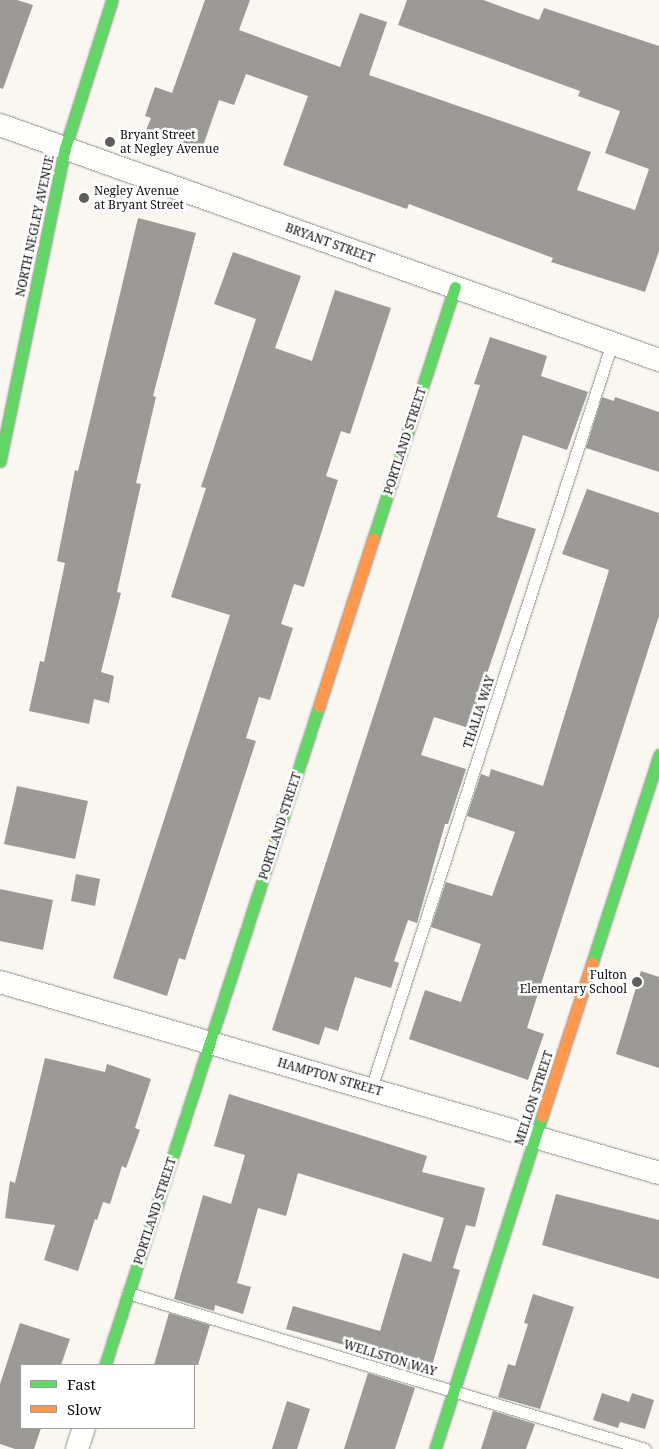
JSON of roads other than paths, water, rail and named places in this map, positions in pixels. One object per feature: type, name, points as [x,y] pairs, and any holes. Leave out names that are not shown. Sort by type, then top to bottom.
[{"type":"street","name":"NORTH NEGLEY AVENUE","points":[[0,461],[65,148],[112,0]]},
{"type":"street","name":"BRYANT STREET","points":[[0,125],[659,360]]},
{"type":"street","name":"PORTLAND STREET","points":[[105,1364],[455,287]]},
{"type":"street","name":"MELLON STREET","points":[[435,1449],[659,755]]},
{"type":"street","name":"HAMPTON STREET","points":[[0,982],[659,1173]]},
{"type":"street","points":[[77,1449],[84,1429]]},
{"type":"lane","name":"THALIA WAY","points":[[371,1089],[612,343]]},
{"type":"lane","name":"WELLSTON WAY","points":[[128,1293],[645,1449]]},
{"type":"place","name":"Bryant Street at Negley Avenue","points":[[110,142]]},
{"type":"place","name":"Negley Avenue at Bryant Street","points":[[84,198]]},
{"type":"place","name":"Fulton Elementary School","points":[[637,982]]}]
